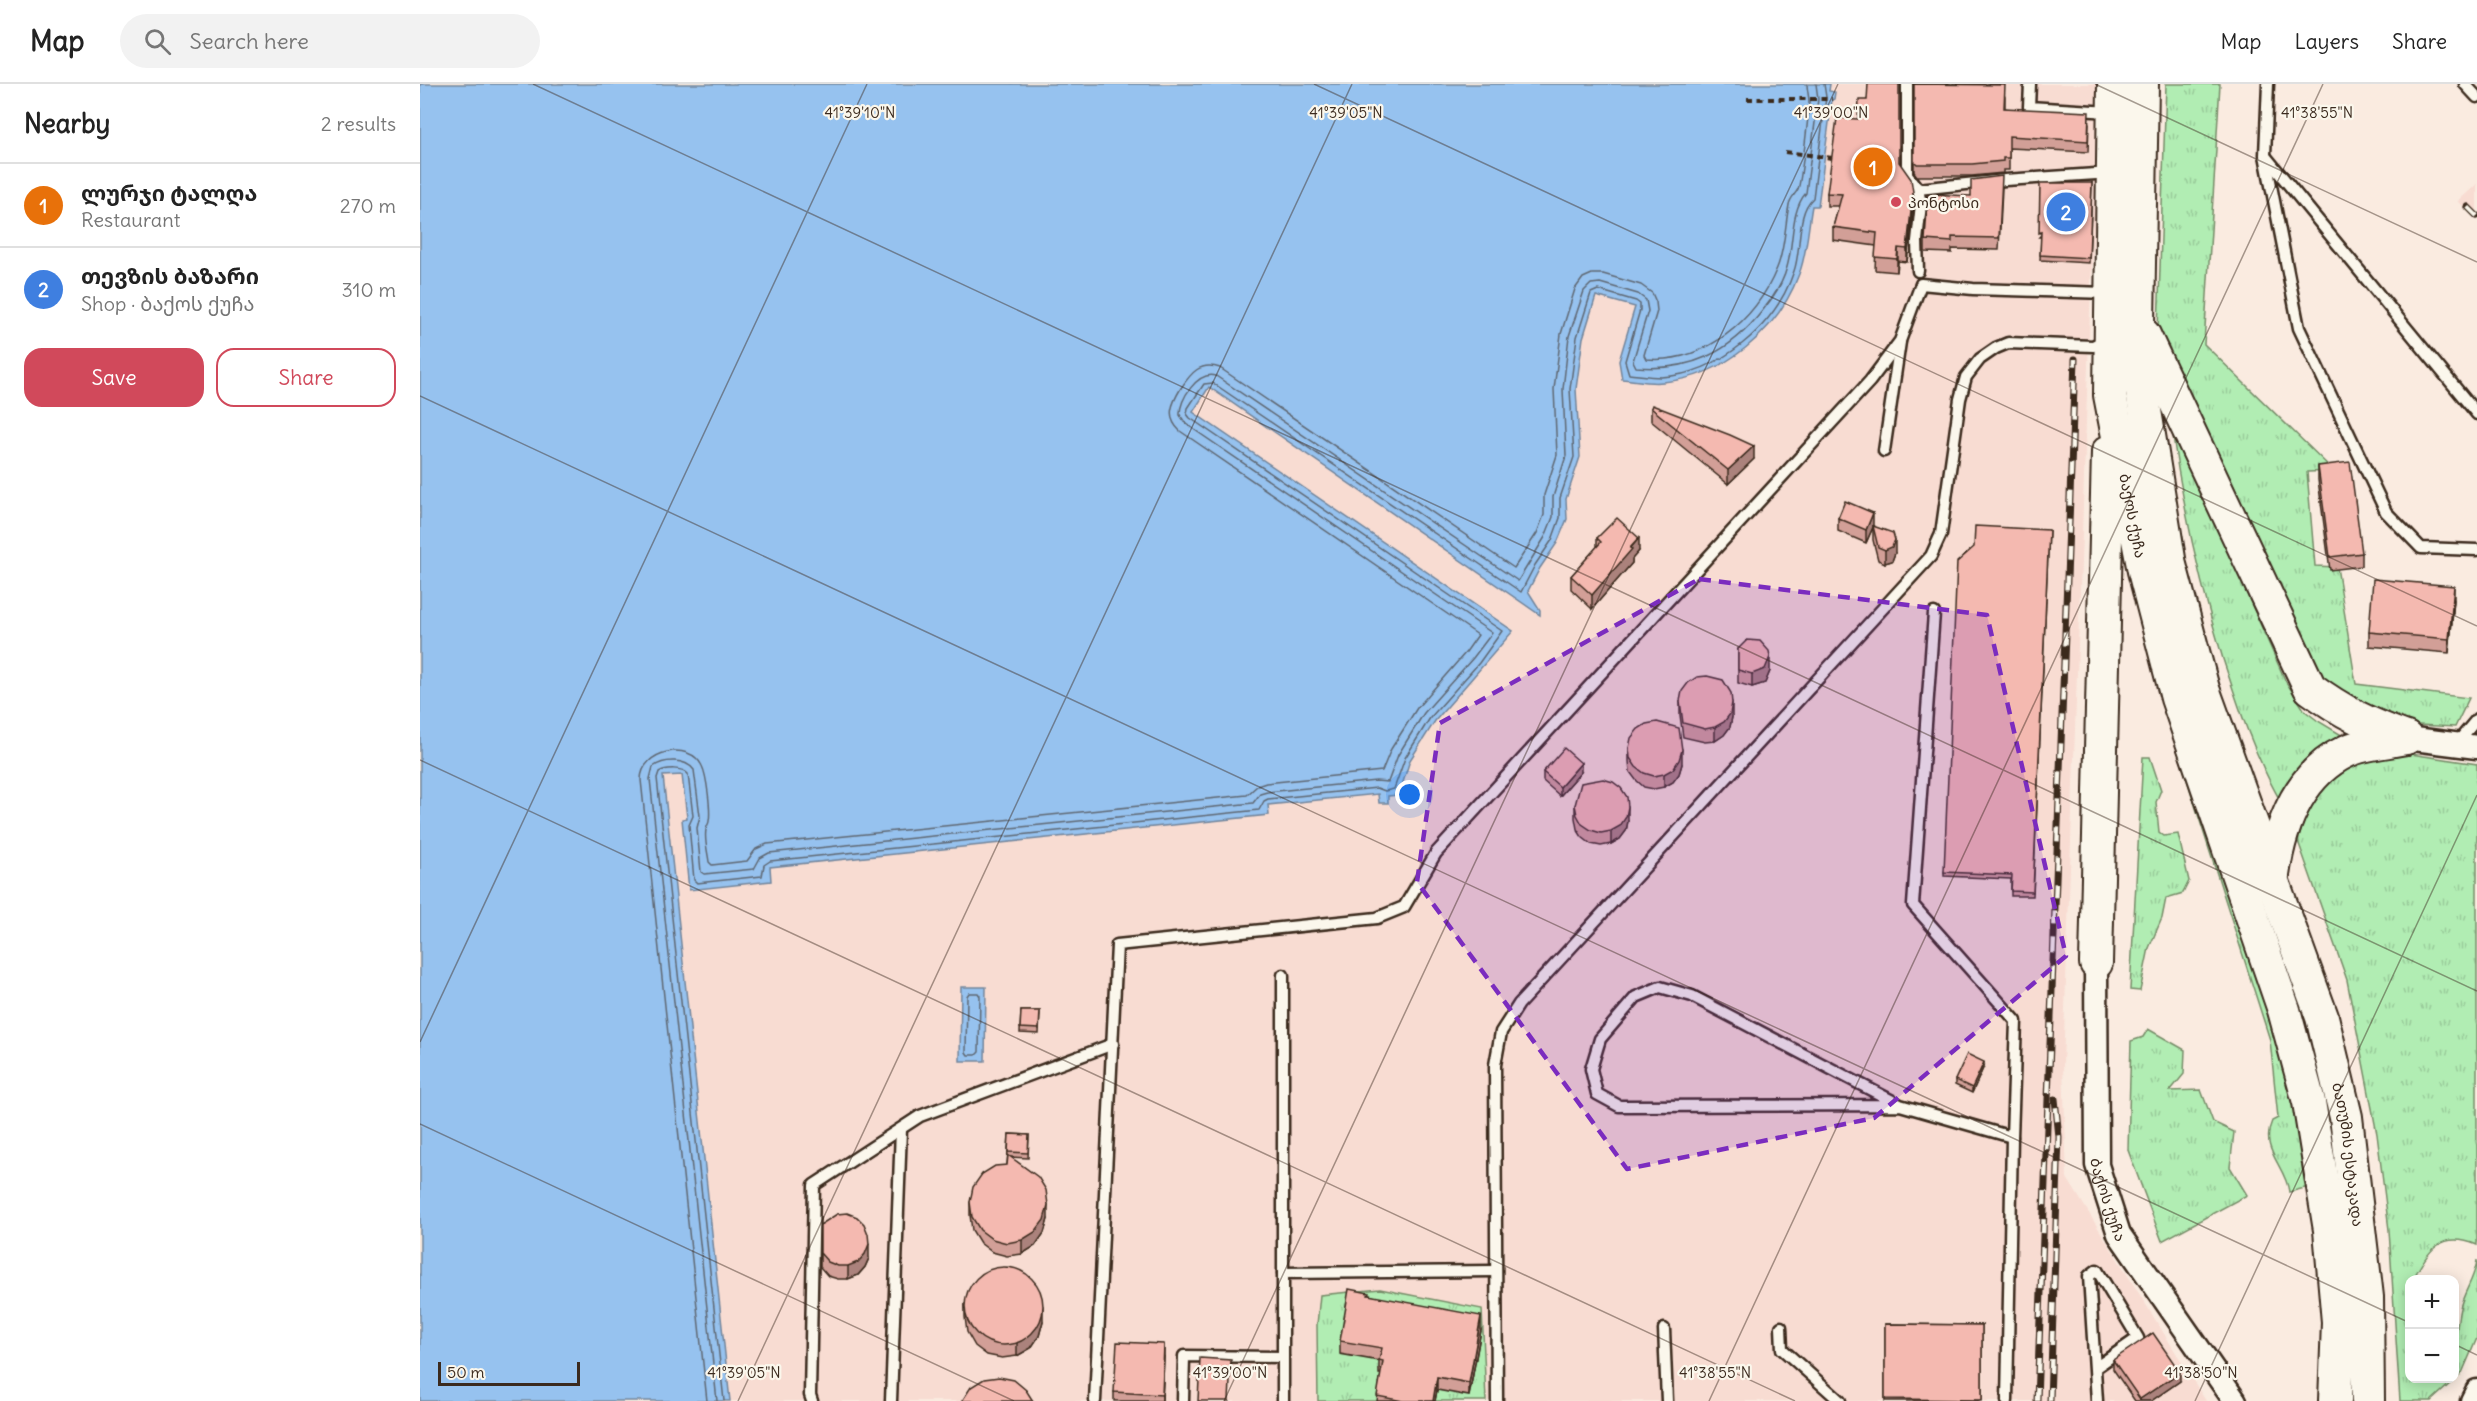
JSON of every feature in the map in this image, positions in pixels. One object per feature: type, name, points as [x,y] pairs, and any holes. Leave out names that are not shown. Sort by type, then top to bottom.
[{"type":"main road","name":"ბაქოს ქუჩა","points":[[2142,84],[2138,323],[2142,392],[2170,564],[2203,689],[2286,917]]},
{"type":"main road","name":"ბაქოს ქუჩა","points":[[2113,98],[2110,395],[2144,571],[2177,698],[2257,929]]},
{"type":"main road","points":[[2138,323],[2310,688],[2340,710],[2406,738]]},
{"type":"main road","points":[[2096,963],[2110,395]]},
{"type":"main road","points":[[2272,876],[2277,845],[2290,810],[2300,792],[2318,770],[2349,750],[2406,738]]},
{"type":"main road","name":"ბათუმის ესტაკადა","points":[[2286,917],[2322,1017],[2346,1117],[2367,1296],[2368,1401]]},
{"type":"main road","name":"ბათუმის ესტაკადა","points":[[2257,929],[2284,1010],[2309,1102],[2326,1207],[2338,1322],[2335,1401]]},
{"type":"street","points":[[2406,738],[2466,746]]},
{"type":"street","name":"ბაქოს ქუჩა","points":[[2096,963],[2097,1165],[2119,1234],[2235,1401]]},
{"type":"street","points":[[2472,1401],[2477,1391]]},
{"type":"lane","points":[[1907,84],[1907,175],[1918,189],[1921,204],[1917,241],[1918,271]]},
{"type":"lane","points":[[2030,84],[2029,107],[2113,98]]},
{"type":"lane","points":[[2268,84],[2265,156],[2299,328],[2386,512],[2421,548],[2477,550]]},
{"type":"lane","points":[[2465,84],[2477,97]]},
{"type":"lane","points":[[2265,156],[2477,414]]},
{"type":"lane","points":[[1918,189],[2005,180],[2112,173]]},
{"type":"lane","points":[[1884,451],[1900,340],[1921,284],[1973,289],[2110,294]]},
{"type":"lane","points":[[1497,1401],[1494,1065],[1501,1032],[1519,1004],[1931,556],[1941,534],[1960,399],[1966,377],[1980,359],[2008,343],[2093,345],[2110,338]]},
{"type":"lane","points":[[1095,1401],[1117,945],[1377,918],[1404,907],[1436,853],[1870,381],[1900,340]]},
{"type":"lane","points":[[1934,614],[1913,905],[2016,1021],[2007,1401]]},
{"type":"lane","points":[[2466,746],[2477,719]]},
{"type":"lane","points":[[1283,975],[1283,1401]]},
{"type":"lane","points":[[1900,1105],[1619,1106],[1596,1094],[1591,1069],[1600,1039],[1636,997],[1660,987],[1692,996],[1900,1105],[2012,1137]]},
{"type":"lane","points":[[812,1401],[810,1395],[814,1185],[920,1116],[1113,1044]]},
{"type":"lane","points":[[891,1401],[901,1129]]},
{"type":"lane","points":[[2095,1368],[2138,1338],[2097,1270],[2089,1276],[2097,1401]]},
{"type":"lane","points":[[1283,1273],[1495,1271]]},
{"type":"lane","points":[[1781,1327],[1782,1349],[1840,1401]]},
{"type":"lane","points":[[1664,1329],[1666,1401]]},
{"type":"lane","points":[[1184,1401],[1184,1356],[1283,1357]]},
{"type":"path","points":[[1747,99],[1832,99]]},
{"type":"path","points":[[1785,152],[1833,158]]},
{"type":"highlighted area","points":[[1699,579],[1987,615],[2066,956],[1874,1118],[1627,1169],[1417,882],[1440,723]]},
{"type":"shaded area","points":[[1830,84],[2103,84],[2091,282],[2063,1065],[2067,1178],[2206,1401],[730,1401],[663,776],[682,775],[687,818],[682,819],[770,881],[769,867],[1269,815],[1268,805],[1379,794],[1399,795],[1410,760],[1435,721],[1513,630],[1193,412],[1209,387],[1540,614],[1540,610],[1528,591],[1567,519],[1566,499],[1580,457],[1576,389],[1583,338],[1596,296],[1635,307],[1619,361],[1800,273],[1812,206],[1818,206],[1832,99],[1835,92],[1829,91]]},
{"type":"shaded area","points":[[2477,184],[2477,220],[2458,201]]},
{"type":"green space","points":[[2166,84],[2220,84],[2204,344],[2334,471],[2307,472],[2315,566],[2337,567],[2356,684],[2469,698],[2455,727],[2400,724],[2348,704],[2318,673],[2158,330]]},
{"type":"green space","points":[[2171,423],[2286,682],[2305,711],[2348,739],[2281,802],[2248,732],[2214,630],[2192,542]]},
{"type":"green space","points":[[2163,705],[2274,1020],[2292,1088],[2309,1187],[2289,1192],[2271,1149],[2269,1131],[2272,1121],[2278,1118],[2270,1040]]},
{"type":"green space","points":[[2384,750],[2477,764],[2477,1245],[2465,1241],[2445,1242],[2431,1252],[2415,1275],[2405,1275],[2405,1383],[2451,1383],[2431,1401],[2400,1401],[2389,1230],[2377,1134],[2347,980],[2298,841],[2306,814],[2320,790],[2338,771]]},
{"type":"green space","points":[[2143,757],[2150,757],[2161,790],[2156,802],[2159,832],[2164,836],[2178,834],[2189,881],[2183,893],[2166,898],[2162,918],[2149,948],[2140,991],[2130,990]]},
{"type":"green space","points":[[2148,1029],[2185,1050],[2184,1074],[2170,1091],[2201,1090],[2213,1122],[2234,1132],[2230,1167],[2247,1195],[2162,1241],[2128,1150],[2131,1041],[2143,1037]]},
{"type":"green space","points":[[2477,1260],[2477,1338],[2459,1376],[2459,1315]]},
{"type":"green space","points":[[1380,1289],[1482,1309],[1486,1401],[1318,1401],[1317,1325],[1320,1295]]},
{"type":"water","points":[[420,84],[1830,84],[1829,91],[1835,92],[1818,206],[1812,206],[1802,266],[1790,295],[1763,332],[1746,348],[1707,371],[1685,378],[1658,382],[1622,379],[1619,361],[1635,307],[1596,296],[1583,338],[1576,389],[1580,457],[1566,499],[1567,519],[1557,543],[1528,591],[1540,610],[1540,615],[1209,387],[1193,412],[1513,631],[1435,721],[1410,760],[1399,795],[1388,796],[1388,803],[1379,803],[1378,794],[1268,805],[1269,815],[770,867],[771,881],[689,890],[682,819],[687,818],[682,775],[663,776],[730,1401],[420,1401]]},
{"type":"water","points":[[961,987],[986,987],[985,1061],[960,1061]]},
{"type":"building","points":[[1868,84],[1899,84],[1899,162],[1911,179],[1913,192],[1907,249],[1898,248],[1897,259],[1875,257],[1877,233],[1833,227],[1842,194],[1827,193],[1837,118],[1858,119],[1859,100],[1867,100]]},
{"type":"building","points":[[1914,84],[2005,85],[2004,108],[2089,112],[2088,141],[2009,136],[2009,158],[2003,158],[2003,161],[1972,164],[1917,164],[1914,161]]},
{"type":"building","points":[[2002,176],[1999,238],[1952,237],[1952,242],[1925,240],[1928,194],[1971,196],[1971,180]]},
{"type":"building","points":[[2040,183],[2092,183],[2089,258],[2040,255]]},
{"type":"building","points":[[1652,405],[1754,446],[1728,470],[1651,408]]},
{"type":"building","points":[[2350,462],[2362,553],[2330,557],[2318,466]]},
{"type":"building","points":[[1845,501],[1873,513],[1866,530],[1838,518]]},
{"type":"building","points":[[1617,518],[1639,538],[1592,595],[1571,576],[1601,542],[1597,538]]},
{"type":"building","points":[[1873,526],[1893,533],[1895,540],[1892,547],[1885,550],[1878,547]]},
{"type":"building","points":[[1975,526],[2049,530],[2033,892],[2011,891],[2012,875],[1944,872],[1957,562],[1974,547]]},
{"type":"building","points":[[2373,579],[2454,586],[2449,639],[2369,632]]},
{"type":"building","points":[[1747,640],[1760,641],[1769,651],[1770,657],[1765,669],[1752,674],[1738,670],[1738,649]]},
{"type":"building","points":[[1707,676],[1723,680],[1731,693],[1732,703],[1730,714],[1724,722],[1705,729],[1683,723],[1680,701],[1682,691],[1688,683],[1697,677]]},
{"type":"building","points":[[1657,722],[1679,728],[1682,750],[1673,769],[1654,776],[1636,767],[1630,758],[1629,748],[1631,738],[1638,729],[1646,724]]},
{"type":"building","points":[[1564,748],[1581,763],[1560,787],[1543,772]]},
{"type":"building","points":[[1603,779],[1621,788],[1627,797],[1628,807],[1626,817],[1620,826],[1601,833],[1582,824],[1575,805],[1581,783]]},
{"type":"building","points":[[1021,1011],[1040,1011],[1039,1029],[1020,1028]]},
{"type":"building","points":[[1967,1054],[1984,1062],[1972,1088],[1955,1080]]},
{"type":"building","points":[[1009,1134],[1029,1135],[1028,1153],[1008,1152]]},
{"type":"building","points":[[1008,1155],[1038,1177],[1046,1190],[1048,1205],[1044,1220],[1035,1232],[1022,1240],[1007,1243],[992,1239],[980,1230],[972,1217],[970,1202],[973,1187],[982,1174],[995,1166],[1007,1165]]},
{"type":"building","points":[[847,1213],[857,1217],[864,1224],[869,1244],[865,1254],[858,1262],[848,1266],[838,1266],[828,1262],[820,1253],[820,1225],[837,1214]]},
{"type":"building","points":[[1004,1267],[1019,1270],[1036,1284],[1043,1306],[1040,1321],[1026,1338],[1004,1345],[989,1342],[972,1328],[965,1306],[968,1291],[982,1274]]},
{"type":"building","points":[[1349,1289],[1369,1293],[1368,1295],[1481,1316],[1469,1383],[1437,1377],[1433,1401],[1403,1401],[1377,1396],[1383,1361],[1379,1360],[1382,1348],[1340,1341]]},
{"type":"building","points":[[1885,1324],[1982,1325],[1982,1400],[1885,1399]]},
{"type":"building","points":[[2153,1333],[2180,1372],[2140,1399],[2113,1360]]},
{"type":"building","points":[[1117,1342],[1164,1344],[1162,1395],[1114,1392]]},
{"type":"building","points":[[1200,1358],[1231,1360],[1229,1401],[1198,1401]]},
{"type":"building","points":[[999,1377],[1014,1380],[1026,1390],[1033,1401],[962,1401],[971,1387],[984,1379]]},
{"type":"railway","points":[[2468,207],[2477,216]]},
{"type":"railway","points":[[2037,1401],[2075,359]]},
{"type":"railway","points":[[2050,1401],[2059,1137],[2055,1099]]},
{"type":"place","name":"ლურჯი ტალღა","points":[[1873,167]]},
{"type":"place","name":"პონტოსი","points":[[1896,202]]},
{"type":"place","name":"თევზის ბაზარი","points":[[2066,212]]}]
